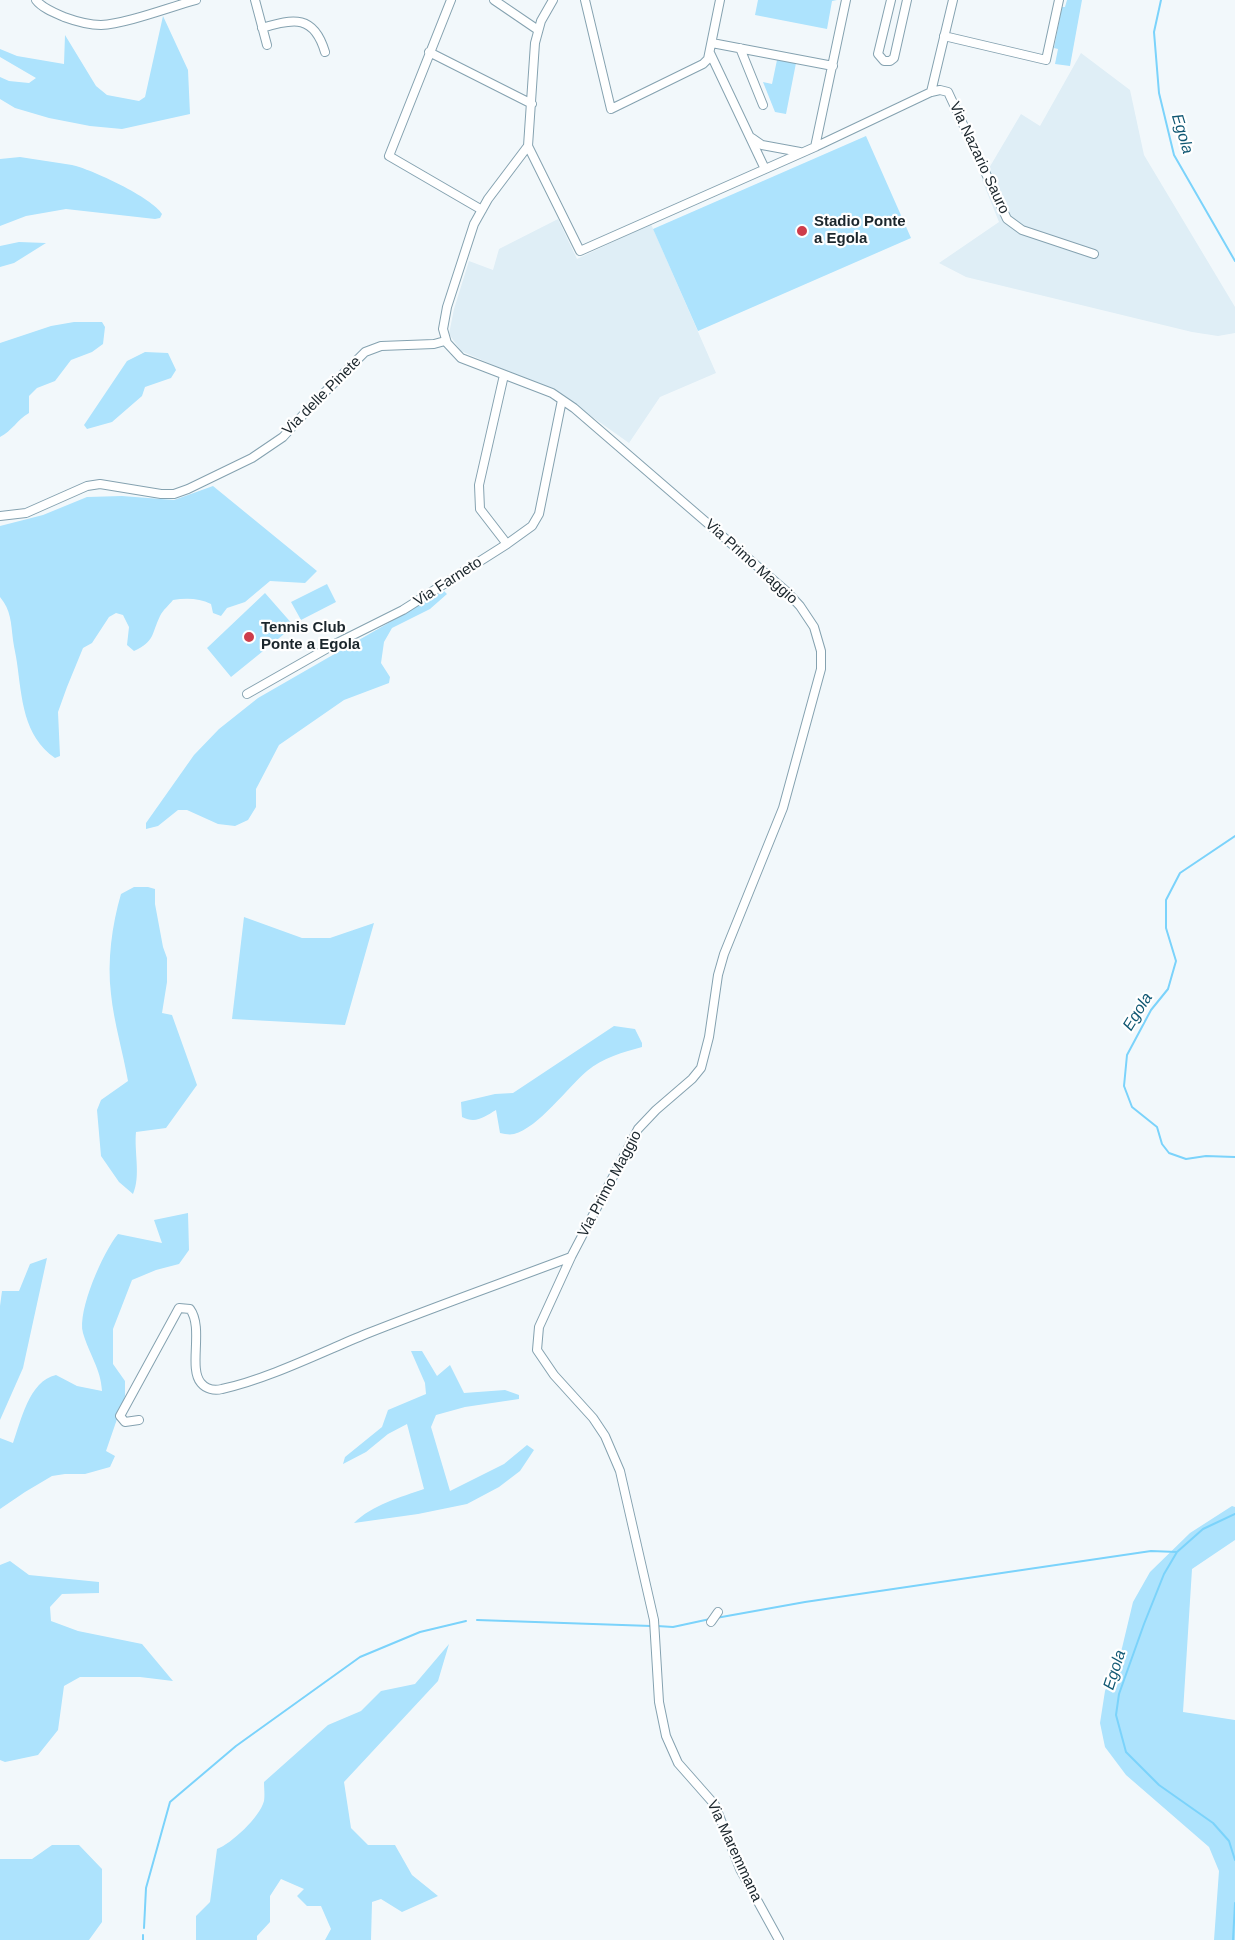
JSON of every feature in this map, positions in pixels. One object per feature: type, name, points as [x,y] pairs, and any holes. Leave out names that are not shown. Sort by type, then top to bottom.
[{"type":"street","points":[[36,0],[58,15],[100,25],[196,0]]},
{"type":"street","points":[[255,0],[267,45]]},
{"type":"street","points":[[451,0],[389,156],[482,210]]},
{"type":"street","points":[[494,0],[538,30]]},
{"type":"street","points":[[446,341],[443,329],[447,307],[468,239],[482,210],[500,182],[528,146],[534,53],[538,30],[553,0]]},
{"type":"street","points":[[585,0],[611,110],[703,64],[708,59],[720,0]]},
{"type":"street","points":[[815,147],[846,0]]},
{"type":"street","points":[[891,0],[878,54],[884,61],[894,58],[907,0]]},
{"type":"street","points":[[931,92],[952,0]]},
{"type":"street","points":[[944,36],[1046,60],[1059,0]]},
{"type":"street","points":[[262,28],[287,20],[298,21],[308,25],[319,35],[325,52]]},
{"type":"street","points":[[712,43],[832,66]]},
{"type":"street","points":[[740,48],[763,105]]},
{"type":"street","points":[[429,52],[532,104]]},
{"type":"street","points":[[710,53],[765,169]]},
{"type":"street","name":"Via Nazario Sauro","points":[[528,146],[580,251],[815,147],[931,92],[940,90],[948,93],[1007,219],[1022,230],[1094,254]]},
{"type":"street","points":[[749,136],[762,145],[801,153]]},
{"type":"street","name":"Via Primo Maggio","points":[[446,341],[461,357],[552,393],[627,452],[786,591],[800,606],[814,627],[822,656],[819,676],[783,807],[721,964],[702,1065],[692,1079],[638,1129],[571,1257],[539,1327],[537,1350],[554,1375],[593,1418],[606,1436],[615,1455],[655,1624]]},
{"type":"street","name":"Via delle Pinete","points":[[0,516],[26,513],[87,486],[100,484],[161,494],[174,494],[188,489],[252,458],[283,437],[365,352],[381,346],[434,344],[446,341]]},
{"type":"street","points":[[504,375],[479,485],[480,509],[507,544]]},
{"type":"street","name":"Via Farneto","points":[[247,694],[335,644],[404,610],[532,526],[539,514],[562,400]]},
{"type":"street","points":[[139,1420],[125,1422],[120,1416],[178,1308],[190,1308],[196,1317],[197,1374],[201,1383],[212,1390],[221,1389],[266,1375],[369,1333],[571,1257]]},
{"type":"street","points":[[711,1622],[718,1612]]},
{"type":"street","name":"Via Maremmana","points":[[655,1624],[659,1702],[666,1736],[678,1763],[715,1805],[740,1869],[778,1940]]},
{"type":"shaded area","points":[[758,0],[837,0],[832,1],[827,29],[755,15]]},
{"type":"shaded area","points":[[1067,0],[1082,0],[1070,66],[1055,64],[1058,49],[1054,48],[1062,7],[1065,7]]},
{"type":"shaded area","points":[[163,16],[188,70],[190,114],[122,129],[90,126],[49,118],[15,108],[0,99],[0,77],[9,81],[29,83],[36,78],[0,57],[0,49],[17,56],[64,64],[65,35],[96,86],[107,95],[139,101],[145,97]]},
{"type":"shaded area","points":[[1081,53],[1130,90],[1144,155],[1235,307],[1235,333],[1218,336],[1192,332],[966,277],[939,263],[999,222],[982,180],[1021,114],[1040,126]]},
{"type":"shaded area","points":[[777,60],[796,63],[786,114],[775,112],[763,82],[772,84]]},
{"type":"shaded area","points":[[866,136],[911,238],[698,331],[653,229]]},
{"type":"shaded area","points":[[20,157],[72,165],[93,172],[147,200],[162,214],[160,218],[155,219],[66,209],[26,216],[0,226],[0,159]]},
{"type":"shaded area","points":[[558,219],[577,259],[651,224],[716,373],[660,397],[629,443],[560,394],[461,351],[449,334],[469,261],[493,270],[499,249]]},
{"type":"shaded area","points":[[19,242],[46,243],[14,263],[0,267],[0,246]]},
{"type":"shaded area","points":[[74,322],[102,322],[105,327],[103,344],[92,352],[71,360],[55,381],[37,388],[29,396],[29,413],[0,437],[0,343],[51,326]]},
{"type":"shaded area","points":[[145,352],[168,353],[176,370],[171,378],[145,387],[142,396],[112,422],[87,429],[84,425],[127,361]]},
{"type":"shaded area","points":[[213,486],[317,571],[305,583],[270,581],[245,602],[227,608],[221,616],[213,613],[211,604],[206,602],[192,599],[173,600],[161,614],[149,641],[134,651],[127,645],[129,627],[123,615],[116,613],[109,617],[92,643],[83,648],[67,687],[58,712],[60,756],[55,758],[36,739],[30,728],[23,703],[10,617],[0,597],[0,526],[43,515],[87,497],[122,496],[174,500]]},
{"type":"shaded area","points":[[327,584],[336,602],[301,620],[291,602]]},
{"type":"shaded area","points":[[444,591],[447,594],[430,609],[392,628],[384,642],[381,663],[390,677],[389,683],[344,700],[279,745],[256,789],[256,807],[248,820],[235,826],[218,824],[187,810],[178,810],[158,826],[146,829],[146,823],[194,755],[219,729],[258,698]]},
{"type":"shaded area","name":"Tennis Club Ponte a Egola","points":[[265,593],[294,626],[231,677],[207,648]]},
{"type":"shaded area","points":[[134,887],[155,889],[155,904],[167,958],[167,982],[162,1013],[172,1015],[197,1085],[166,1128],[136,1132],[137,1180],[133,1194],[119,1182],[101,1156],[97,1110],[101,1100],[128,1081],[112,1005],[110,956],[121,894]]},
{"type":"shaded area","points":[[244,917],[302,938],[330,938],[374,923],[345,1025],[232,1019]]},
{"type":"shaded area","points":[[614,1026],[635,1029],[642,1047],[613,1056],[593,1066],[543,1116],[523,1130],[512,1134],[500,1133],[496,1110],[476,1120],[462,1117],[461,1102],[495,1094],[513,1093]]},
{"type":"shaded area","points":[[188,1213],[189,1250],[179,1264],[132,1280],[113,1329],[113,1364],[125,1381],[125,1396],[106,1451],[115,1456],[110,1467],[85,1474],[52,1476],[0,1509],[0,1438],[13,1443],[27,1403],[39,1385],[56,1375],[77,1386],[102,1391],[97,1369],[83,1333],[82,1323],[87,1297],[105,1254],[118,1234],[162,1243],[154,1220]]},
{"type":"shaded area","points":[[47,1258],[23,1368],[0,1420],[2,1291],[19,1291],[30,1264]]},
{"type":"shaded area","points":[[411,1351],[422,1351],[437,1376],[450,1365],[464,1393],[505,1390],[519,1395],[519,1399],[465,1407],[436,1415],[431,1427],[450,1491],[504,1464],[527,1445],[534,1450],[520,1471],[499,1487],[467,1504],[354,1523],[378,1506],[424,1489],[407,1424],[388,1434],[366,1452],[343,1464],[345,1457],[382,1427],[388,1410],[426,1394],[425,1383]]},
{"type":"shaded area","points":[[1232,1506],[1235,1507],[1235,1540],[1192,1569],[1183,1712],[1235,1720],[1235,1940],[1214,1940],[1219,1871],[1209,1847],[1126,1775],[1105,1747],[1100,1723],[1105,1691],[1122,1648],[1133,1602],[1150,1572],[1190,1533]]},
{"type":"shaded area","points":[[10,1561],[29,1575],[99,1582],[99,1593],[62,1594],[50,1607],[51,1621],[78,1631],[142,1644],[173,1681],[140,1677],[80,1677],[64,1686],[58,1730],[38,1755],[5,1762],[0,1760],[0,1565]]},
{"type":"shaded area","points":[[449,1644],[438,1681],[344,1782],[351,1828],[368,1845],[395,1845],[412,1875],[438,1896],[402,1912],[381,1899],[372,1902],[371,1940],[325,1940],[331,1929],[321,1906],[307,1906],[297,1896],[304,1889],[281,1879],[270,1896],[270,1922],[257,1936],[257,1940],[196,1940],[196,1916],[210,1902],[217,1849],[237,1836],[257,1815],[264,1801],[264,1782],[328,1725],[361,1711],[381,1691],[415,1684]]},
{"type":"shaded area","points":[[52,1845],[79,1845],[102,1869],[102,1922],[89,1940],[0,1940],[0,1859],[32,1859]]},
{"type":"waterway","name":"Egola","points":[[1161,0],[1154,32],[1159,93],[1174,155],[1235,261]]},
{"type":"waterway","name":"Egola","points":[[1235,836],[1180,873],[1166,900],[1166,928],[1176,961],[1168,989],[1151,1010],[1127,1055],[1124,1086],[1132,1107],[1157,1127],[1162,1144],[1169,1153],[1186,1159],[1206,1156],[1235,1157]]},
{"type":"waterway","name":"Egola","points":[[1235,1514],[1203,1529],[1177,1552],[1164,1574],[1144,1624],[1119,1694],[1116,1715],[1126,1752],[1159,1785],[1213,1823],[1229,1841],[1235,1860]]},
{"type":"waterway","points":[[716,1618],[805,1602],[1151,1551],[1177,1552]]},
{"type":"waterway","points":[[657,1626],[673,1627],[710,1619]]},
{"type":"waterway","points":[[477,1620],[651,1626]]},
{"type":"waterway","points":[[144,1928],[146,1888],[170,1802],[236,1746],[360,1657],[420,1632],[466,1621]]},
{"type":"waterway","name":"Egola","points":[[1233,1940],[1235,1903]]},
{"type":"waterway","points":[[143,1935],[143,1940]]},
{"type":"place","name":"Stadio Ponte a Egola","points":[[802,231]]},
{"type":"place","name":"Tennis Club Ponte a Egola","points":[[249,637]]}]
